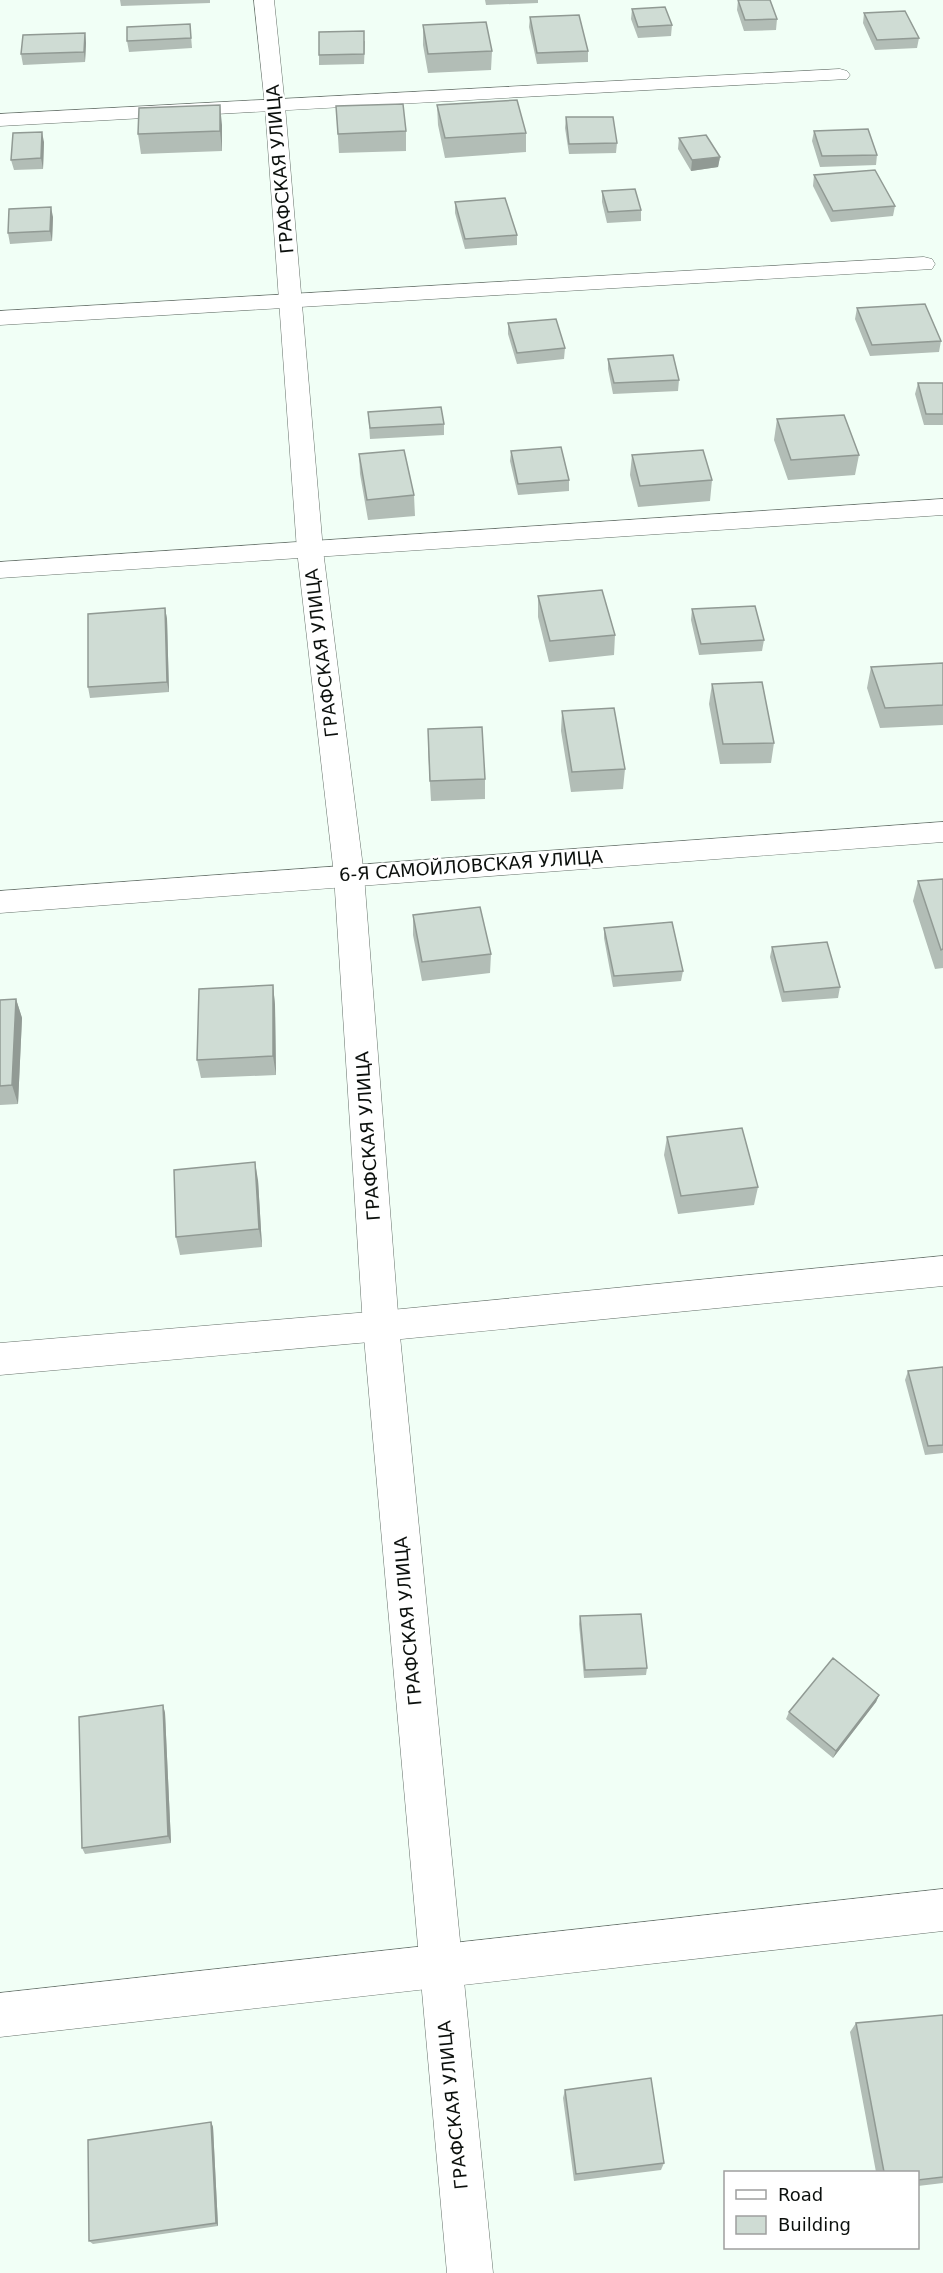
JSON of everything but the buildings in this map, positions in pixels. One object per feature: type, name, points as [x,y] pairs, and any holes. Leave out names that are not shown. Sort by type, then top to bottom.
[{"type":"street","name":"ГРАФСКАЯ УЛИЦА","points":[[264,0],[275,106],[310,550],[350,875],[381,1326],[470,2273]]},
{"type":"street","points":[[0,120],[840,75]]},
{"type":"street","points":[[0,318],[924,264]]},
{"type":"street","points":[[0,570],[943,507]]},
{"type":"street","name":"6-Я САМОЙЛОВСКАЯ УЛИЦА","points":[[0,902],[943,832]]},
{"type":"street","points":[[0,1359],[381,1326],[943,1271]]},
{"type":"street","points":[[0,2015],[943,1910]]}]
